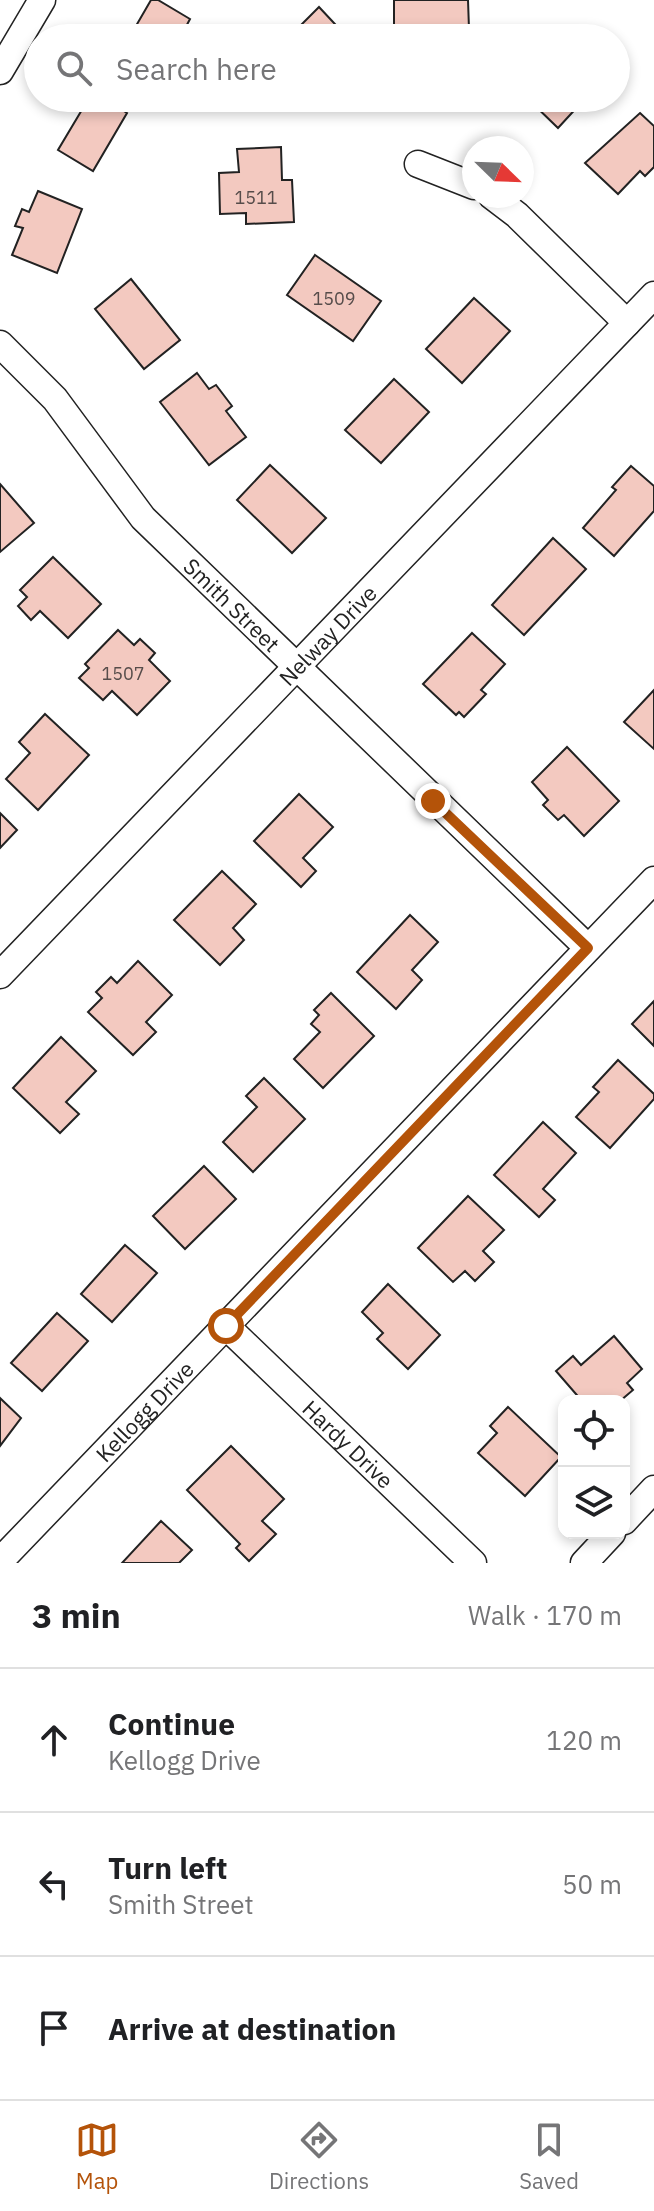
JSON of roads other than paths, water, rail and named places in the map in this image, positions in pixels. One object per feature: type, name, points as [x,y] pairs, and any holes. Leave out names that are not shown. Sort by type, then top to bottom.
[{"type":"street","points":[[28,24],[42,0]]},
{"type":"street","points":[[0,71],[24,30]]},
{"type":"street","points":[[418,164],[462,181]]},
{"type":"street","points":[[508,208],[627,323]]},
{"type":"street","name":"Nelway Drive","points":[[0,975],[654,295]]},
{"type":"street","name":"Smith Street","points":[[0,344],[55,399],[143,518],[588,948]]},
{"type":"street","name":"Kellogg Drive","points":[[0,1561],[654,880]]},
{"type":"street","name":"Hardy Drive","points":[[226,1326],[473,1563]]},
{"type":"street","points":[[630,1515],[654,1489]]},
{"type":"street","points":[[584,1563],[606,1539]]}]
